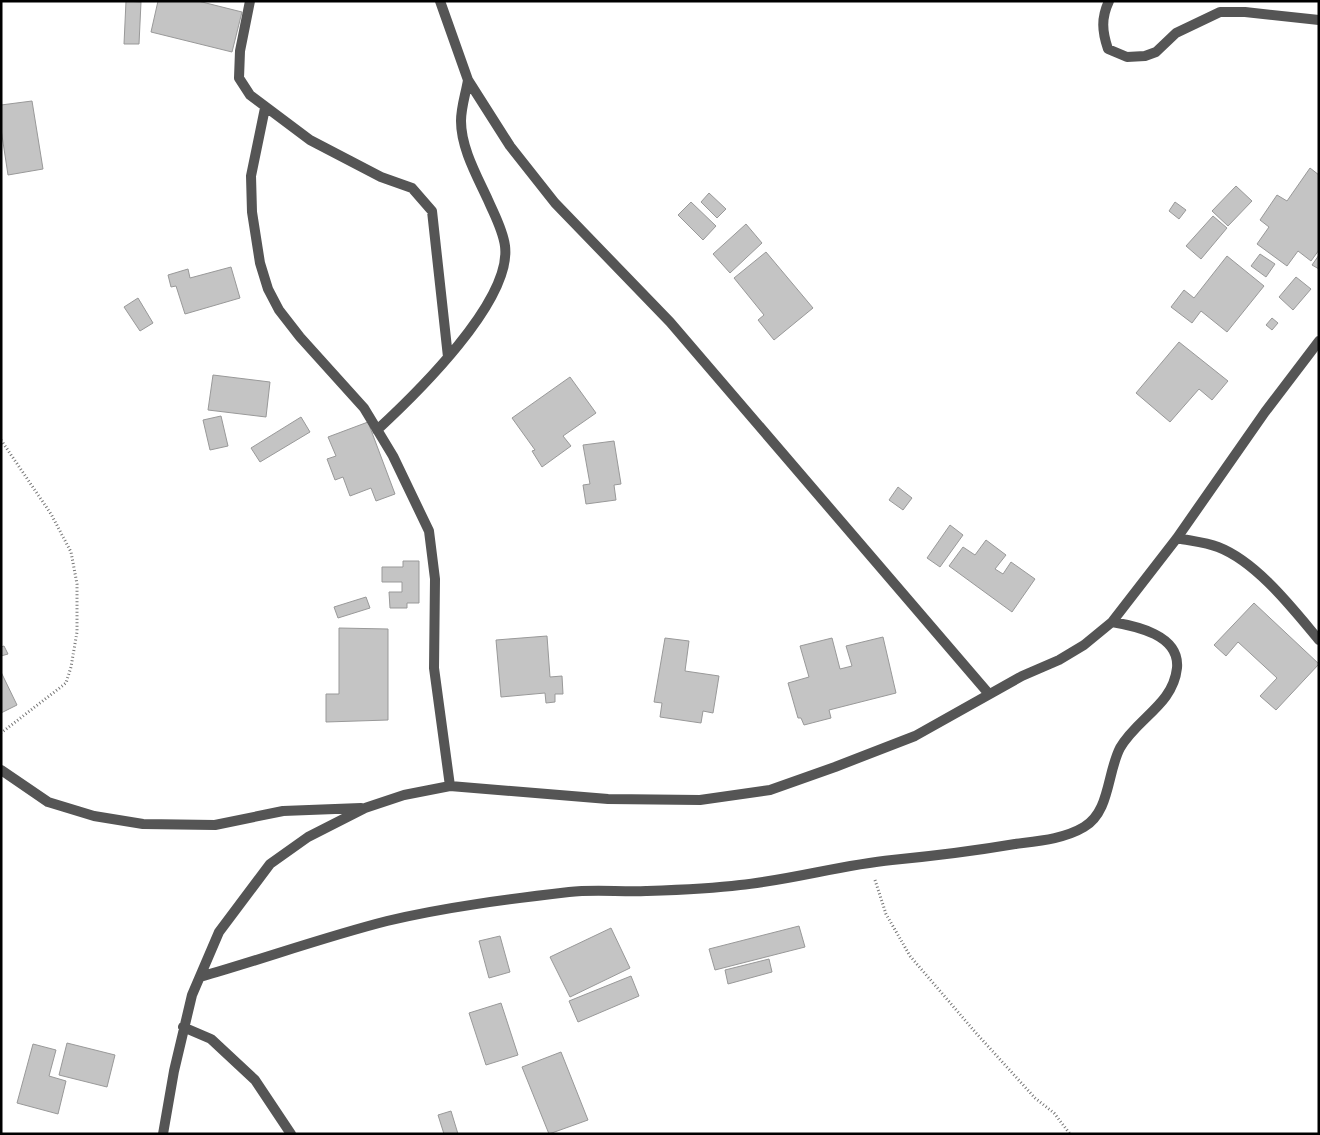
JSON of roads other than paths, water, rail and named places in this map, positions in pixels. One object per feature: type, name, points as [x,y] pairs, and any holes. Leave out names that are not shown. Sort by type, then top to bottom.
[{"type":"street","points":[[250,1],[240,51],[239,78],[250,95],[310,140],[381,177],[412,188],[432,212],[448,357]]},
{"type":"street","points":[[440,1],[468,80],[510,146],[555,203],[670,322],[990,694]]},
{"type":"street","points":[[1109,1],[1104,12],[1102,33],[1108,49],[1127,57],[1145,56],[1156,52],[1176,33],[1220,12],[1245,12],[1319,20]]},
{"type":"street","points":[[377,430],[414,395],[448,357],[500,282],[505,262],[505,246],[498,223],[468,155],[462,132],[461,120],[468,80]]},
{"type":"street","points":[[265,108],[251,176],[252,212],[260,264],[268,288],[279,310],[300,337],[364,408],[410,489],[429,531],[435,579],[434,668],[450,786]]},
{"type":"street","points":[[163,1134],[183,1027],[192,994],[219,932],[270,864],[308,837],[365,808],[404,795],[450,786],[608,799],[700,800],[770,790],[915,736],[1084,645],[1112,622],[1177,538],[1265,412],[1319,341]]},
{"type":"street","points":[[1177,538],[1218,547],[1240,558],[1260,575],[1319,640]]},
{"type":"street","points":[[200,976],[337,935],[428,913],[573,891],[648,891],[742,885],[869,862],[951,854],[1042,840],[1075,832],[1093,821],[1098,814],[1119,751],[1137,725],[1166,698],[1173,686],[1178,661],[1172,647],[1160,638],[1138,628],[1112,622]]},
{"type":"street","points":[[1,770],[48,802],[94,816],[143,824],[215,825],[283,811],[365,808]]},
{"type":"street","points":[[183,1027],[211,1039],[254,1080],[290,1134]]}]
